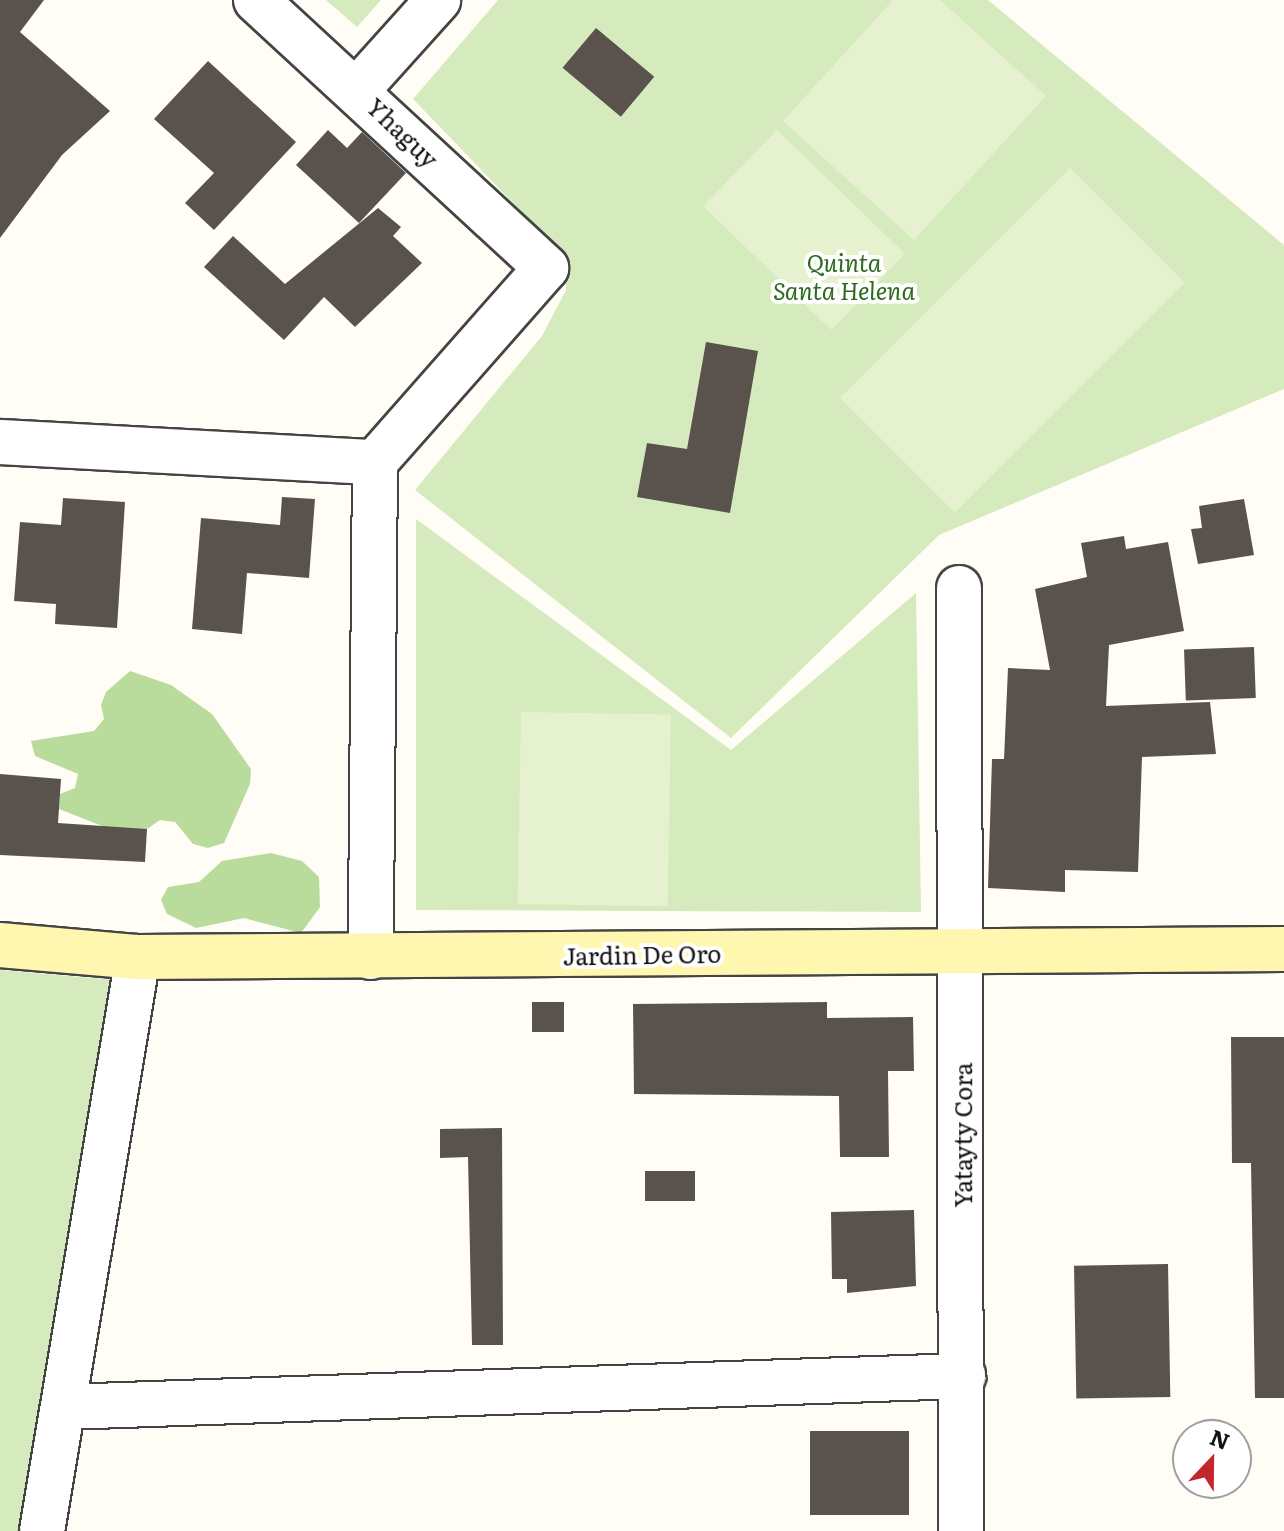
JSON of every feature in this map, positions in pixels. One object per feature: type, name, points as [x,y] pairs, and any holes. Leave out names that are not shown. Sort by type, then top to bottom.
[{"type":"street","name":"Yhaguy","points":[[256,0],[358,89],[546,268],[375,462]]},
{"type":"street","points":[[358,89],[438,0]]},
{"type":"street","points":[[0,442],[375,462],[371,957]]},
{"type":"street","name":"Yatayty Cora","points":[[959,588],[961,1531]]},
{"type":"street","name":"Jardin De Oro","points":[[0,945],[138,957],[371,957],[962,948],[1284,949]]},
{"type":"street","points":[[42,1531],[138,957]]},
{"type":"street","points":[[65,1407],[963,1376]]},
{"type":"green space","points":[[326,0],[381,0],[357,27]]},
{"type":"green space","name":"Quinta Santa Helena","points":[[498,0],[988,0],[1284,245],[1284,389],[939,535],[731,738],[415,490],[542,336],[566,290],[566,258],[413,99]]},
{"type":"green space","points":[[893,0],[940,0],[1046,96],[914,240],[783,121]]},
{"type":"green space","points":[[777,130],[905,254],[831,330],[703,206]]},
{"type":"green space","points":[[1070,168],[1185,283],[955,512],[840,398]]},
{"type":"green space","points":[[416,519],[731,750],[916,593],[921,912],[416,910]]},
{"type":"green space","points":[[130,671],[171,685],[212,714],[251,769],[250,784],[224,843],[208,848],[193,844],[175,822],[160,820],[147,829],[115,831],[59,809],[60,794],[75,788],[78,774],[35,756],[31,741],[94,731],[104,719],[101,705],[106,692]]},
{"type":"green space","points":[[521,712],[671,715],[668,907],[518,904]]},
{"type":"green space","points":[[271,853],[302,861],[319,877],[320,907],[301,933],[244,918],[196,928],[167,914],[161,900],[168,887],[199,882],[222,861]]},
{"type":"green space","points":[[0,970],[115,980],[35,1531],[0,1531]]},
{"type":"building","points":[[0,0],[44,0],[20,32],[110,111],[62,155],[0,238]]},
{"type":"building","points":[[596,28],[654,77],[621,117],[563,68]]},
{"type":"building","points":[[208,61],[296,142],[214,230],[185,203],[214,173],[154,119]]},
{"type":"building","points":[[328,130],[347,148],[362,132],[406,173],[359,223],[296,165]]},
{"type":"building","points":[[378,208],[401,227],[393,236],[422,263],[355,327],[324,297],[284,340],[204,267],[233,236],[285,284]]},
{"type":"building","points":[[706,342],[758,351],[730,513],[637,497],[647,443],[687,449]]},
{"type":"building","points":[[282,497],[315,499],[309,578],[247,573],[242,634],[192,629],[201,518],[280,525]]},
{"type":"building","points":[[63,498],[125,502],[117,628],[55,624],[56,604],[14,601],[20,522],[61,525]]},
{"type":"building","points":[[1244,499],[1254,555],[1198,564],[1191,529],[1202,528],[1199,506]]},
{"type":"building","points":[[1124,536],[1126,549],[1168,542],[1184,631],[1109,645],[1106,706],[1210,702],[1216,754],[1142,757],[1138,872],[1065,870],[1065,892],[988,888],[992,759],[1004,759],[1008,668],[1050,670],[1035,589],[1087,577],[1081,543]]},
{"type":"building","points":[[1254,647],[1256,698],[1186,700],[1184,649]]},
{"type":"building","points":[[0,774],[61,779],[58,823],[147,829],[145,862],[0,855]]},
{"type":"building","points":[[532,1002],[564,1002],[564,1032],[532,1032]]},
{"type":"building","points":[[827,1002],[827,1018],[913,1017],[914,1071],[888,1071],[889,1157],[840,1157],[839,1096],[634,1094],[633,1004]]},
{"type":"building","points":[[1231,1037],[1284,1037],[1284,1398],[1255,1398],[1251,1163],[1232,1163]]},
{"type":"building","points":[[502,1128],[503,1345],[472,1345],[468,1157],[440,1158],[440,1129]]},
{"type":"building","points":[[645,1171],[695,1171],[695,1201],[645,1201]]},
{"type":"building","points":[[914,1210],[916,1286],[847,1293],[847,1279],[832,1279],[831,1212]]},
{"type":"building","points":[[1168,1264],[1170,1397],[1076,1399],[1074,1266]]},
{"type":"building","points":[[810,1431],[909,1431],[909,1515],[810,1515]]}]
